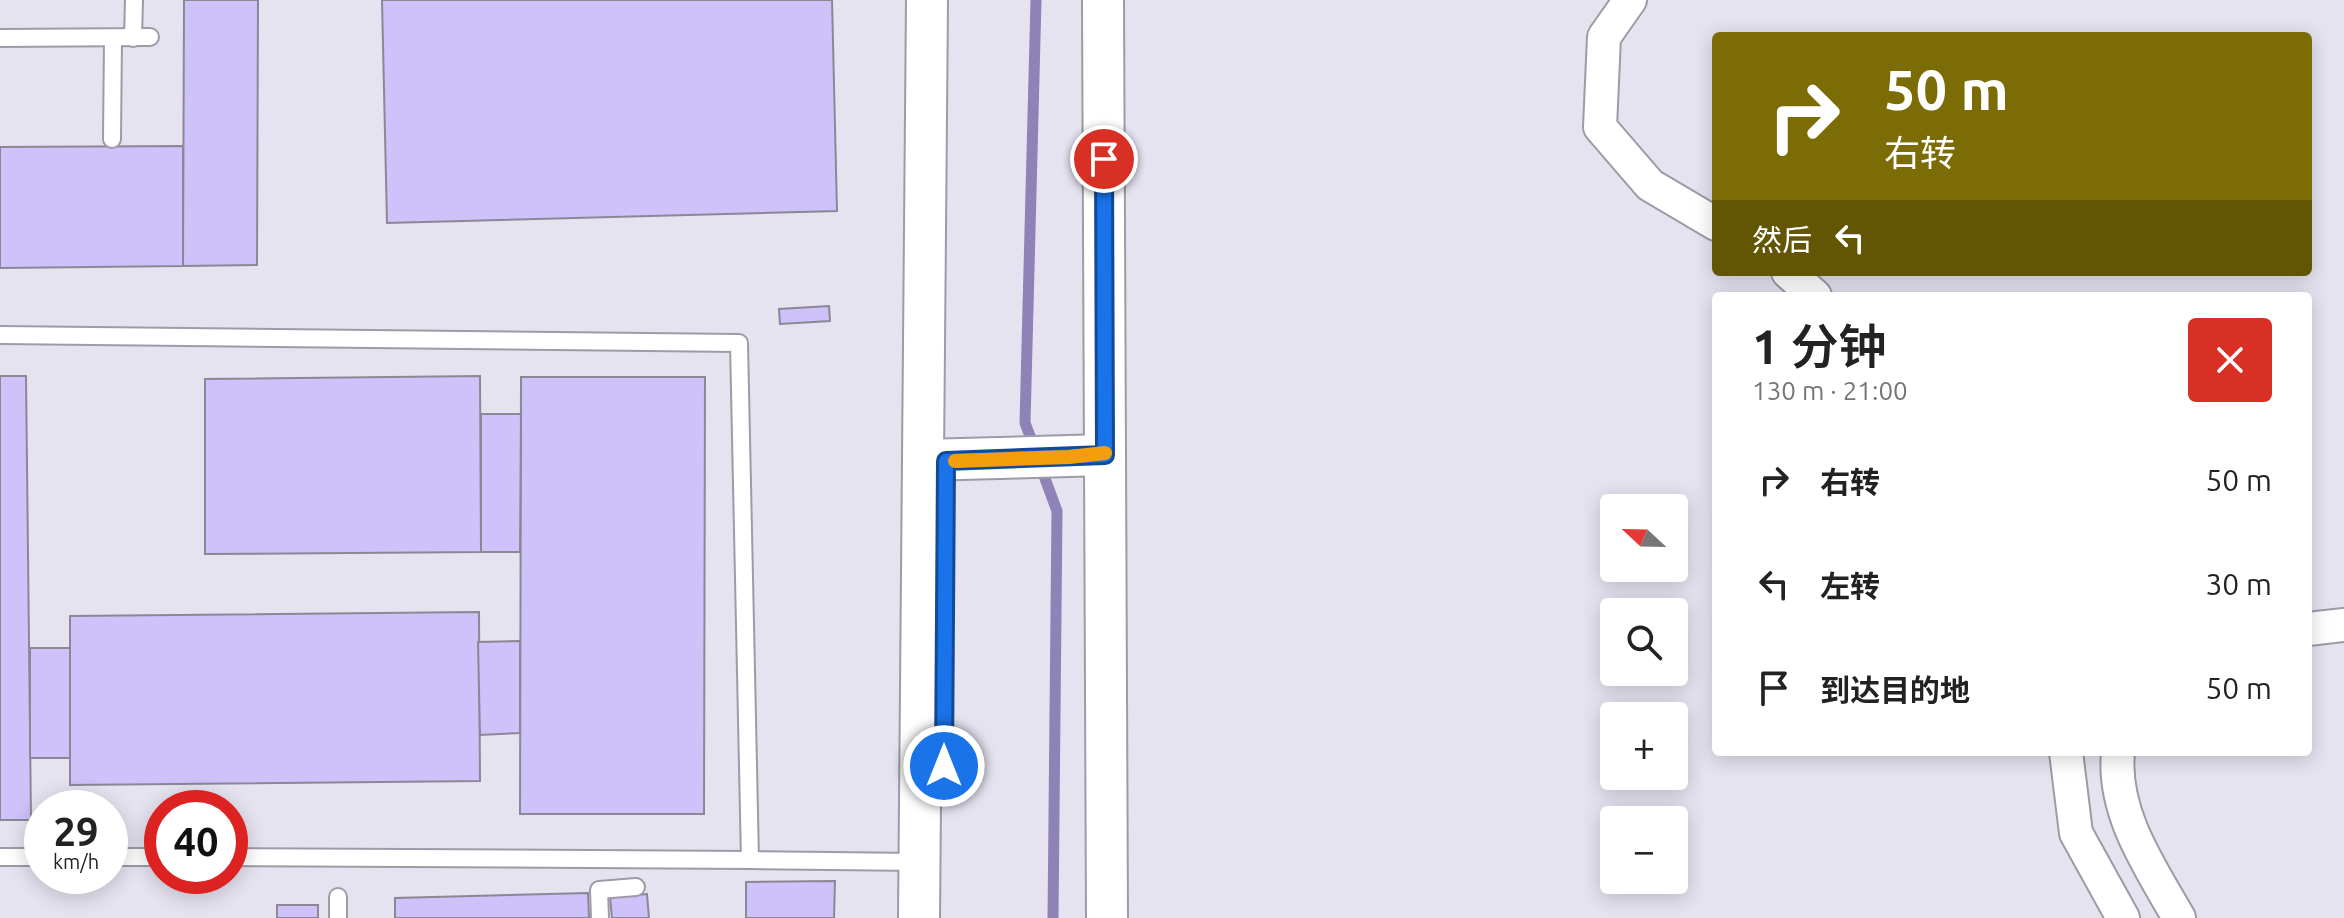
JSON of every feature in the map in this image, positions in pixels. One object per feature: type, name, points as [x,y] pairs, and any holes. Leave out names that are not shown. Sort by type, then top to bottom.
[{"type":"street","points":[[919,918],[920,862],[951,460],[927,0]]},
{"type":"street","points":[[943,918],[951,460],[949,0]]},
{"type":"street","points":[[1103,0],[1087,456],[1107,918]]},
{"type":"street","points":[[1630,0],[1604,37],[1600,127],[1650,185],[1712,222]]},
{"type":"street","points":[[1792,276],[1810,292]]},
{"type":"street","points":[[951,460],[1087,456]]},
{"type":"street","points":[[2312,629],[2344,625]]},
{"type":"street","points":[[2066,756],[2076,833],[2123,918]]},
{"type":"street","points":[[2118,756],[2116,774],[2133,838],[2179,918]]},
{"type":"lane","points":[[0,38],[142,38],[134,0]]},
{"type":"lane","points":[[112,139],[113,38]]},
{"type":"lane","points":[[0,335],[739,343],[750,860]]},
{"type":"lane","points":[[0,857],[24,857]]},
{"type":"lane","points":[[248,857],[920,862]]},
{"type":"lane","points":[[600,918],[599,890],[636,887]]},
{"type":"lane","points":[[338,897],[338,918]]},
{"type":"building","points":[[184,0],[258,0],[257,265],[183,266]]},
{"type":"building","points":[[382,0],[832,0],[837,211],[387,223]]},
{"type":"building","points":[[183,146],[183,266],[0,268],[0,147]]},
{"type":"building","points":[[829,306],[830,321],[780,324],[779,309]]},
{"type":"building","points":[[0,376],[26,376],[31,790],[24,790],[24,820],[0,820]]},
{"type":"building","points":[[480,376],[481,552],[205,554],[205,379]]},
{"type":"building","points":[[521,377],[705,377],[704,814],[520,814]]},
{"type":"building","points":[[481,414],[521,414],[520,552],[481,552]]},
{"type":"building","points":[[479,612],[480,781],[70,785],[70,616]]},
{"type":"building","points":[[520,641],[520,733],[480,735],[478,642]]},
{"type":"building","points":[[30,648],[70,648],[70,758],[30,758]]},
{"type":"building","points":[[835,881],[834,918],[746,918],[746,882]]},
{"type":"building","points":[[588,893],[589,918],[395,918],[395,898]]},
{"type":"building","points":[[647,894],[649,918],[612,918],[610,897]]},
{"type":"building","points":[[277,905],[318,905],[318,918],[277,918]]},
{"type":"waterway","points":[[1035,449],[1025,423],[1036,0]]},
{"type":"waterway","points":[[1040,465],[1057,511],[1053,918]]},
{"type":"slow traffic","points":[[955,461],[1105,453]]},
{"type":"route","points":[[944,766],[946,461],[1105,455],[1104,159]]}]
